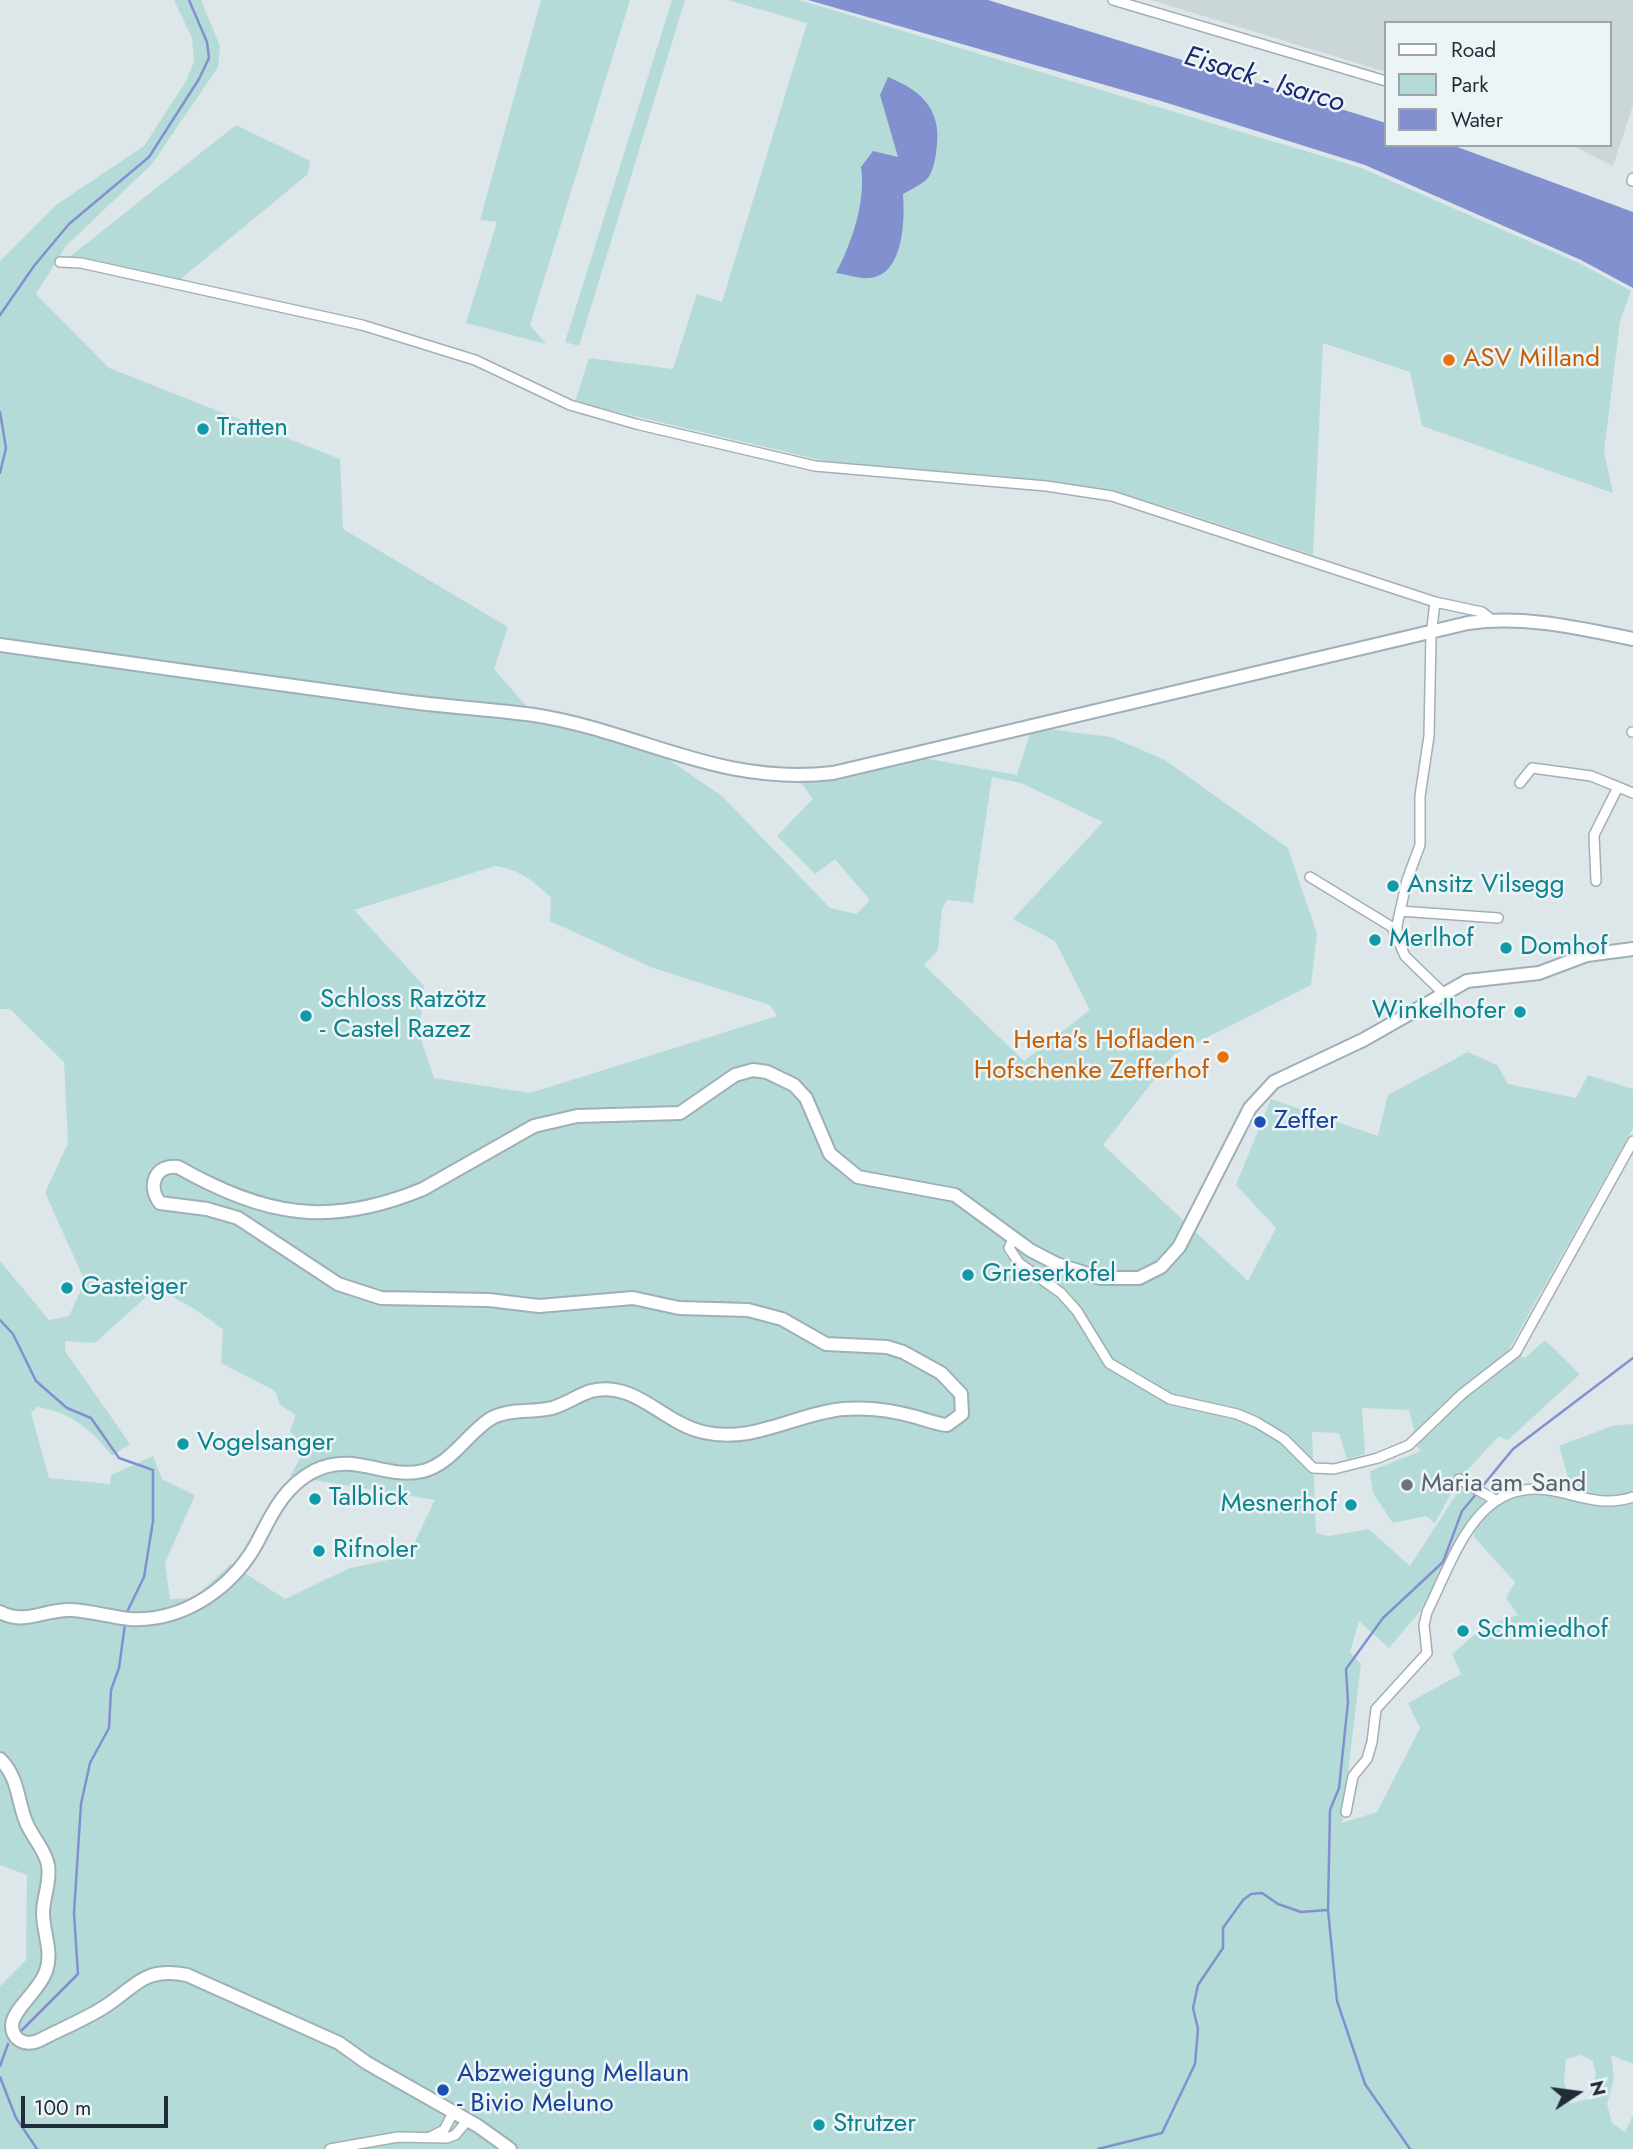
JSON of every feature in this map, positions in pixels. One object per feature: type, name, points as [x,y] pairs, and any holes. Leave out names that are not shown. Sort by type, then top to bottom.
[{"type":"street","points":[[1113,0],[1128,2],[1384,80]]},
{"type":"street","points":[[60,262],[81,263],[362,325],[475,360],[570,405],[636,424],[815,466],[1046,486],[1112,496],[1435,602],[1482,612],[1492,620]]},
{"type":"street","points":[[1397,937],[1400,911],[1420,845],[1420,796],[1429,736],[1435,602]]},
{"type":"street","points":[[0,645],[393,700],[534,715],[575,723],[709,765],[740,772],[799,777],[833,773],[1432,630],[1492,620],[1556,624],[1633,639]]},
{"type":"street","points":[[1520,783],[1532,768],[1591,776],[1633,793]]},
{"type":"street","points":[[1596,881],[1594,835],[1618,787]]},
{"type":"street","points":[[1310,877],[1385,922],[1397,937],[1405,956],[1443,993]]},
{"type":"street","points":[[1400,911],[1498,918]]},
{"type":"street","points":[[0,1612],[19,1619],[69,1609],[102,1616],[146,1619],[181,1612],[203,1600],[239,1568],[258,1542],[288,1490],[318,1469],[350,1463],[405,1473],[427,1470],[443,1461],[468,1436],[493,1418],[506,1413],[556,1407],[590,1391],[609,1388],[637,1397],[675,1422],[723,1436],[748,1434],[821,1413],[861,1408],[885,1410],[947,1425],[957,1421],[963,1404],[961,1394],[941,1373],[904,1352],[887,1347],[826,1344],[782,1319],[748,1310],[680,1308],[633,1298],[539,1306],[489,1300],[402,1300],[357,1291],[338,1284],[238,1218],[207,1209],[160,1203],[153,1194],[153,1182],[160,1170],[169,1166],[178,1167],[237,1196],[282,1209],[307,1214],[334,1212],[404,1196],[534,1126],[559,1118],[680,1113],[735,1075],[753,1070],[782,1077],[794,1085],[806,1098],[823,1144],[847,1170],[872,1182],[932,1188],[955,1195],[974,1206],[1013,1239],[1057,1264],[1100,1279],[1126,1280],[1151,1273],[1179,1247],[1248,1113],[1264,1091],[1286,1075],[1363,1041],[1443,993],[1481,978],[1539,973],[1587,955],[1633,949]]},
{"type":"street","points":[[1013,1239],[1009,1244],[1019,1263],[1061,1293],[1077,1311],[1109,1363],[1170,1399],[1237,1414],[1256,1422],[1284,1439],[1308,1464],[1319,1469],[1334,1469],[1378,1458],[1409,1445],[1462,1394],[1516,1352],[1633,1141]]},
{"type":"street","points":[[1463,1481],[1492,1498]]},
{"type":"street","points":[[1346,1812],[1353,1776],[1367,1759],[1372,1742],[1376,1709],[1427,1653],[1424,1625],[1427,1612],[1469,1528],[1492,1498],[1512,1490],[1529,1488],[1594,1501],[1619,1502],[1633,1497]]},
{"type":"street","points":[[0,1759],[12,1774],[26,1823],[46,1859],[48,1874],[43,1913],[47,1967],[37,1990],[14,2016],[13,2032],[17,2039],[27,2043],[38,2041],[101,2010],[146,1976],[175,1973],[201,1980],[322,2034],[468,2120],[510,2149]]},
{"type":"street","points":[[428,2138],[444,2130],[454,2112]]},
{"type":"street","points":[[330,2149],[384,2139],[438,2140],[455,2134],[468,2120]]},
{"type":"shaded area","points":[[1151,0],[1633,0],[1633,105],[1613,166],[1575,147],[1612,147],[1612,21],[1384,21],[1384,71]]},
{"type":"green space","points":[[174,0],[201,0],[220,46],[218,67],[152,164],[66,246],[36,294],[109,368],[340,459],[343,529],[508,627],[494,669],[534,715],[647,745],[722,796],[830,908],[856,914],[870,900],[835,859],[815,874],[777,836],[813,799],[801,783],[896,753],[1017,775],[1032,727],[1111,737],[1165,760],[1288,848],[1317,934],[1311,985],[1174,1054],[1103,1145],[1248,1281],[1276,1228],[1236,1185],[1271,1099],[1378,1136],[1388,1095],[1468,1052],[1497,1065],[1508,1084],[1576,1098],[1588,1075],[1633,1089],[1633,1128],[1508,1351],[1525,1358],[1545,1340],[1580,1374],[1508,1440],[1499,1436],[1459,1479],[1435,1523],[1426,1516],[1393,1523],[1373,1493],[1370,1471],[1421,1451],[1410,1437],[1414,1430],[1409,1410],[1362,1408],[1365,1454],[1347,1459],[1339,1433],[1312,1432],[1316,1533],[1328,1536],[1369,1529],[1410,1566],[1461,1487],[1486,1502],[1468,1523],[1421,1610],[1389,1648],[1359,1621],[1350,1652],[1361,1664],[1342,1823],[1377,1812],[1420,1728],[1408,1703],[1461,1674],[1452,1654],[1485,1626],[1518,1615],[1506,1598],[1515,1582],[1474,1537],[1474,1528],[1498,1506],[1517,1495],[1572,1491],[1559,1446],[1612,1426],[1633,1424],[1633,2064],[1611,2055],[1614,2078],[1607,2104],[1612,2123],[1625,2132],[1633,2115],[1633,2149],[0,2149],[0,1986],[26,1960],[27,1875],[0,1865],[0,1261],[49,1320],[69,1316],[85,1281],[45,1193],[68,1143],[64,1062],[10,1009],[0,1009],[0,261],[56,205],[144,146],[186,81],[194,62],[192,38]],"holes":[[[992,777],[1021,783],[1103,822],[1013,919],[1055,941],[1090,1010],[1024,1061],[924,965],[938,950],[942,909],[947,900],[973,903]],[[495,866],[512,870],[526,877],[551,898],[550,921],[653,968],[770,1005],[777,1016],[530,1093],[434,1078],[419,1034],[424,986],[354,910]],[[154,1290],[171,1296],[200,1313],[223,1330],[221,1363],[275,1391],[280,1405],[296,1415],[290,1431],[305,1450],[290,1476],[435,1500],[408,1556],[350,1568],[285,1599],[231,1564],[194,1598],[170,1599],[165,1563],[195,1495],[162,1479],[153,1456],[111,1475],[110,1484],[49,1478],[31,1413],[37,1407],[60,1413],[80,1424],[97,1438],[112,1456],[130,1444],[65,1351],[65,1341],[95,1343]],[[1581,2055],[1593,2061],[1596,2075],[1588,2099],[1570,2104],[1564,2081],[1566,2059]]]},
{"type":"green space","points":[[541,0],[630,0],[530,325],[546,344],[466,323],[497,222],[480,220]]},
{"type":"green space","points":[[672,0],[685,0],[579,346],[565,342]]},
{"type":"green space","points":[[728,0],[799,0],[1359,167],[1581,264],[1631,291],[1620,321],[1604,452],[1613,493],[1422,426],[1410,372],[1323,343],[1313,555],[1170,508],[1112,493],[884,470],[816,459],[575,402],[589,358],[673,369],[697,294],[722,302],[807,23]]},
{"type":"green space","points":[[236,125],[310,161],[308,174],[177,282],[68,258]]},
{"type":"water","points":[[808,0],[988,0],[1384,122],[1384,147],[1457,147],[1633,212],[1633,288],[1581,260],[1365,165],[1161,101]]},
{"type":"water","points":[[888,77],[912,89],[929,105],[937,126],[934,163],[927,179],[903,194],[902,231],[896,257],[881,275],[861,278],[836,273],[860,208],[861,167],[873,151],[898,157],[880,95]]},
{"type":"waterway","points":[[0,315],[34,266],[69,224],[149,157],[199,79],[209,58],[207,42],[189,0]]},
{"type":"waterway","points":[[0,412],[6,448],[0,473]]},
{"type":"waterway","points":[[0,1320],[13,1334],[36,1381],[67,1408],[91,1418],[119,1458],[153,1470],[153,1521],[144,1577],[126,1614]]},
{"type":"waterway","points":[[1481,1488],[1513,1449],[1633,1358]]},
{"type":"waterway","points":[[1410,2149],[1365,2084],[1337,2001],[1328,1910],[1330,1810],[1339,1788],[1348,1702],[1346,1669],[1383,1618],[1443,1562],[1462,1511],[1477,1493]]},
{"type":"waterway","points":[[21,2031],[78,1974],[74,1913],[81,1804],[90,1763],[109,1728],[111,1690],[119,1668],[125,1624]]},
{"type":"waterway","points":[[1098,2149],[1162,2133],[1195,2064],[1198,2029],[1193,2008],[1198,1985],[1223,1948],[1223,1928],[1243,1900],[1251,1894],[1262,1893],[1278,1904],[1301,1912],[1327,1910]]},
{"type":"waterway","points":[[0,2066],[8,2044]]},
{"type":"waterway","points":[[0,2077],[16,2118],[37,2149]]},
{"type":"place","name":"ASV Milland","points":[[1449,360]]},
{"type":"place","name":"Tratten","points":[[203,429]]},
{"type":"place","name":"Ansitz Vilsegg","points":[[1393,886]]},
{"type":"place","name":"Merlhof","points":[[1375,940]]},
{"type":"place","name":"Domhof","points":[[1506,948]]},
{"type":"place","name":"Winkelhofer","points":[[1520,1012]]},
{"type":"place","name":"Schloss Ratzötz - Castel Razez","points":[[306,1016]]},
{"type":"place","name":"Herta's Hofladen - Hofschenke Zefferhof","points":[[1223,1057]]},
{"type":"place","name":"Zeffer","points":[[1260,1122]]},
{"type":"place","name":"Grieserkofel","points":[[968,1275]]},
{"type":"place","name":"Gasteiger","points":[[67,1288]]},
{"type":"place","name":"Vogelsanger","points":[[183,1444]]},
{"type":"place","name":"Maria am Sand","points":[[1407,1485]]},
{"type":"place","name":"Talblick","points":[[315,1499]]},
{"type":"place","name":"Mesnerhof","points":[[1351,1505]]},
{"type":"place","name":"Rifnoler","points":[[319,1551]]},
{"type":"place","name":"Schmiedhof","points":[[1463,1631]]},
{"type":"place","name":"Abzweigung Mellaun - Bivio Meluno","points":[[443,2090]]},
{"type":"place","name":"Strutzer","points":[[819,2125]]},
{"type":"water label","name":"Eisack - Isarco","points":[[1264,81]]}]
